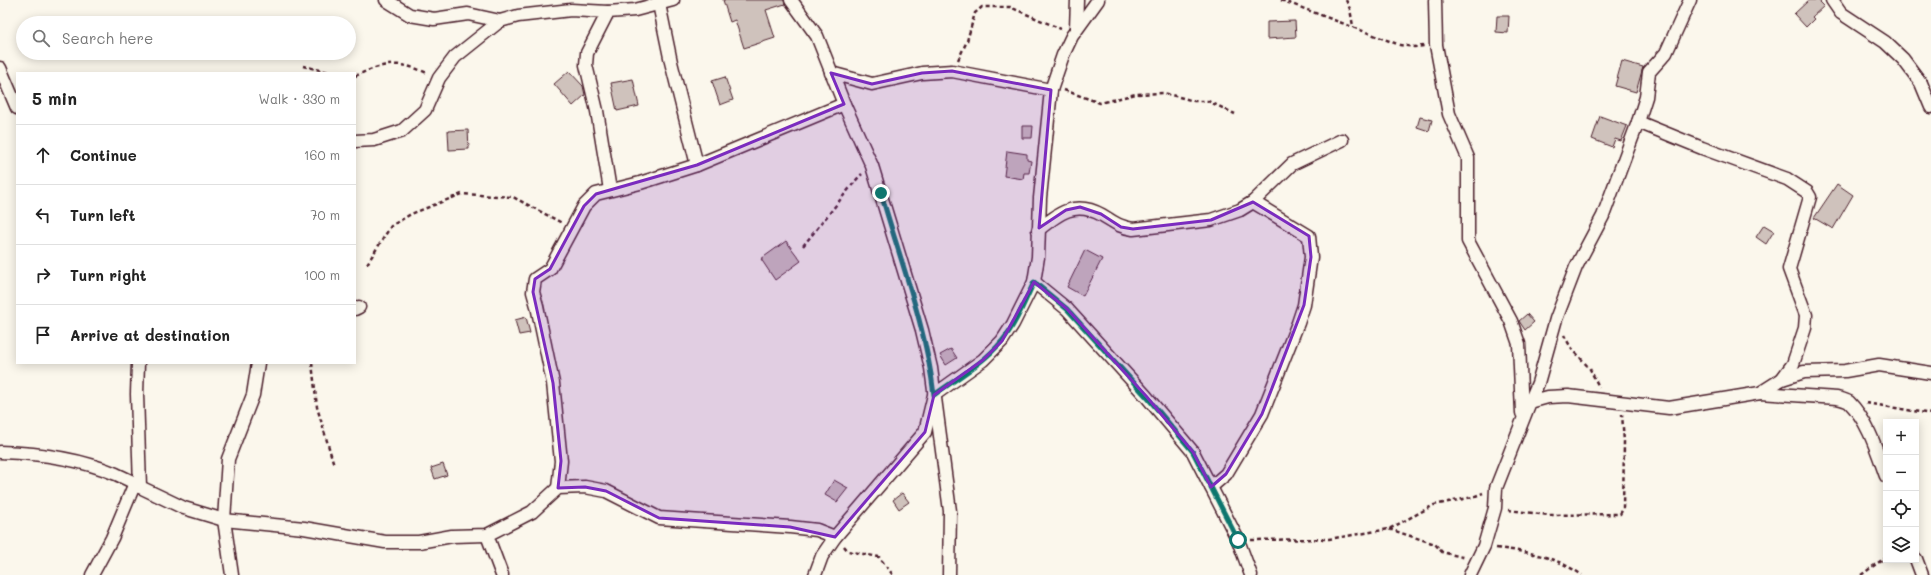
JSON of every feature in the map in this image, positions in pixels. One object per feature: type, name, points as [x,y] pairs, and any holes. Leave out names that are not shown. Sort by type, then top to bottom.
[{"type":"street","points":[[386,0],[410,15],[434,19],[468,14],[500,20],[518,16],[571,10],[608,12],[635,10],[673,0]]},
{"type":"street","points":[[792,0],[816,36],[872,166],[922,330],[931,368],[950,511],[949,575]]},
{"type":"street","points":[[1074,33],[1077,0]]},
{"type":"street","points":[[815,575],[822,556],[836,537],[925,432],[934,395],[983,360],[1002,341],[1013,324],[1034,282],[1038,257],[1038,230],[1051,90],[1063,55],[1074,33],[1098,0]]},
{"type":"street","points":[[1435,0],[1436,45],[1449,114],[1468,158],[1468,241],[1511,321],[1519,344],[1523,396],[1522,420]]},
{"type":"street","points":[[1470,575],[1478,562],[1484,546],[1495,508],[1496,488],[1538,383],[1556,319],[1576,267],[1603,216],[1638,122],[1646,97],[1649,72],[1666,53],[1690,0]]},
{"type":"street","points":[[1832,0],[1841,13],[1885,42],[1903,59],[1921,83],[1931,107]]},
{"type":"street","points":[[659,4],[671,62],[697,165]]},
{"type":"street","points":[[608,12],[587,53],[586,64],[597,111],[610,190]]},
{"type":"street","points":[[356,142],[374,140],[402,131],[425,110],[439,78],[455,58],[500,20]]},
{"type":"street","points":[[0,68],[16,106]]},
{"type":"street","points":[[831,73],[872,84],[922,73],[952,71],[1051,90]]},
{"type":"street","points":[[558,488],[561,461],[553,383],[533,292],[535,279],[550,269],[584,206],[596,194],[640,184],[697,165],[844,104]]},
{"type":"street","points":[[1638,122],[1702,148],[1787,179],[1807,192],[1810,197],[1789,269],[1806,315],[1804,328],[1793,364],[1782,379]]},
{"type":"street","points":[[1038,230],[1066,210],[1080,207],[1101,214],[1121,227],[1133,228],[1211,220],[1240,210],[1254,202],[1292,164],[1342,140]]},
{"type":"street","points":[[1211,487],[1226,474],[1262,414],[1304,305],[1311,257],[1308,236],[1254,202]]},
{"type":"street","points":[[1034,282],[1067,309],[1146,396],[1193,452],[1238,540],[1251,575]]},
{"type":"street","points":[[92,575],[138,485],[138,364]]},
{"type":"street","points":[[232,575],[224,520],[228,459],[253,395],[258,364]]},
{"type":"street","points":[[1760,394],[1782,379],[1804,372],[1845,371],[1879,365],[1931,373]]},
{"type":"street","points":[[1530,402],[1548,397],[1568,396],[1621,404],[1669,408],[1760,394],[1838,398],[1848,401],[1861,419],[1877,451],[1883,468]]},
{"type":"street","points":[[0,452],[32,453],[67,458],[96,466],[184,508],[224,520],[304,528],[385,542],[419,542],[452,536],[487,535],[532,512],[558,488],[585,487],[606,491],[659,518],[790,527],[817,530],[836,537]]},
{"type":"street","points":[[487,535],[502,575]]},
{"type":"street","points":[[1918,563],[1922,575]]},
{"type":"path","points":[[1281,0],[1400,45],[1414,47],[1436,45]]},
{"type":"path","points":[[1294,0],[1296,5]]},
{"type":"path","points":[[1346,0],[1350,9],[1353,26]]},
{"type":"path","points":[[952,71],[967,41],[975,13],[982,7],[1010,7],[1060,29],[1074,33]]},
{"type":"path","points":[[356,76],[378,66],[408,65],[439,78]]},
{"type":"path","points":[[303,66],[329,72]]},
{"type":"path","points":[[1051,90],[1067,90],[1100,103],[1136,94],[1164,93],[1194,101],[1208,101],[1235,114]]},
{"type":"path","points":[[803,246],[857,179],[872,166]]},
{"type":"path","points":[[367,264],[390,226],[411,214],[462,194],[513,197],[572,230]]},
{"type":"path","points":[[1556,319],[1570,346],[1590,369],[1606,401]]},
{"type":"path","points":[[312,364],[317,407],[334,465]]},
{"type":"path","points":[[1848,401],[1931,414]]},
{"type":"path","points":[[1495,508],[1548,515],[1620,514],[1623,509],[1624,442],[1621,404]]},
{"type":"path","points":[[1238,540],[1328,540],[1389,529],[1434,505],[1473,498],[1496,488]]},
{"type":"path","points":[[1389,529],[1435,544],[1442,552],[1478,562]]},
{"type":"path","points":[[836,537],[848,551],[879,557],[893,575]]},
{"type":"path","points":[[1484,546],[1535,553],[1565,564],[1582,575]]},
{"type":"path","points":[[1861,575],[1883,559]]},
{"type":"highlighted area","points":[[952,71],[1051,90],[1039,228],[1066,210],[1080,207],[1101,214],[1121,227],[1133,229],[1211,220],[1253,202],[1309,236],[1311,257],[1304,305],[1298,323],[1262,414],[1226,474],[1211,487],[1193,452],[1146,396],[1067,309],[1034,282],[1002,341],[983,360],[934,395],[925,432],[835,537],[790,527],[659,518],[606,491],[585,487],[558,488],[561,461],[553,383],[533,292],[535,279],[550,269],[584,206],[596,194],[697,165],[844,104],[831,73],[872,84],[922,73]]},
{"type":"building","points":[[723,0],[784,0],[785,4],[766,10],[775,38],[744,48],[735,20],[730,22]]},
{"type":"building","points":[[1809,0],[1818,0],[1824,6],[1812,17],[1814,19],[1806,27],[1794,14]]},
{"type":"building","points":[[1497,16],[1509,16],[1508,33],[1496,32]]},
{"type":"building","points":[[1295,21],[1296,37],[1267,39],[1267,22]]},
{"type":"building","points":[[1622,61],[1643,67],[1636,92],[1615,86]]},
{"type":"building","points":[[569,71],[583,86],[585,95],[573,106],[554,84]]},
{"type":"building","points":[[725,77],[733,100],[720,105],[712,81]]},
{"type":"building","points":[[633,79],[639,106],[617,111],[611,83]]},
{"type":"building","points":[[1600,116],[1627,126],[1621,141],[1615,139],[1612,147],[1592,139]]},
{"type":"building","points":[[1420,117],[1432,120],[1429,131],[1417,127]]},
{"type":"building","points":[[1022,126],[1033,126],[1032,138],[1022,138]]},
{"type":"building","points":[[468,130],[469,149],[449,150],[448,131]]},
{"type":"building","points":[[1007,151],[1027,154],[1027,160],[1031,161],[1029,173],[1024,173],[1023,179],[1004,176]]},
{"type":"building","points":[[1837,184],[1853,195],[1833,229],[1814,218]]},
{"type":"building","points":[[1764,225],[1774,231],[1766,244],[1756,237]]},
{"type":"building","points":[[786,241],[801,261],[775,280],[761,259]]},
{"type":"building","points":[[1085,250],[1102,259],[1083,296],[1067,287]]},
{"type":"building","points":[[1527,314],[1534,322],[1525,330],[1519,321]]},
{"type":"building","points":[[526,317],[530,333],[519,335],[515,320]]},
{"type":"building","points":[[951,349],[957,358],[946,365],[940,355]]},
{"type":"building","points":[[443,464],[447,475],[435,479],[431,468]]},
{"type":"building","points":[[834,480],[848,488],[837,502],[825,495]]},
{"type":"building","points":[[902,493],[909,502],[899,509],[893,500]]},
{"type":"route","points":[[881,193],[922,330],[931,368],[934,395],[983,360],[1002,341],[1013,324],[1034,282],[1044,288],[1067,309],[1146,396],[1193,452],[1238,540]]}]
